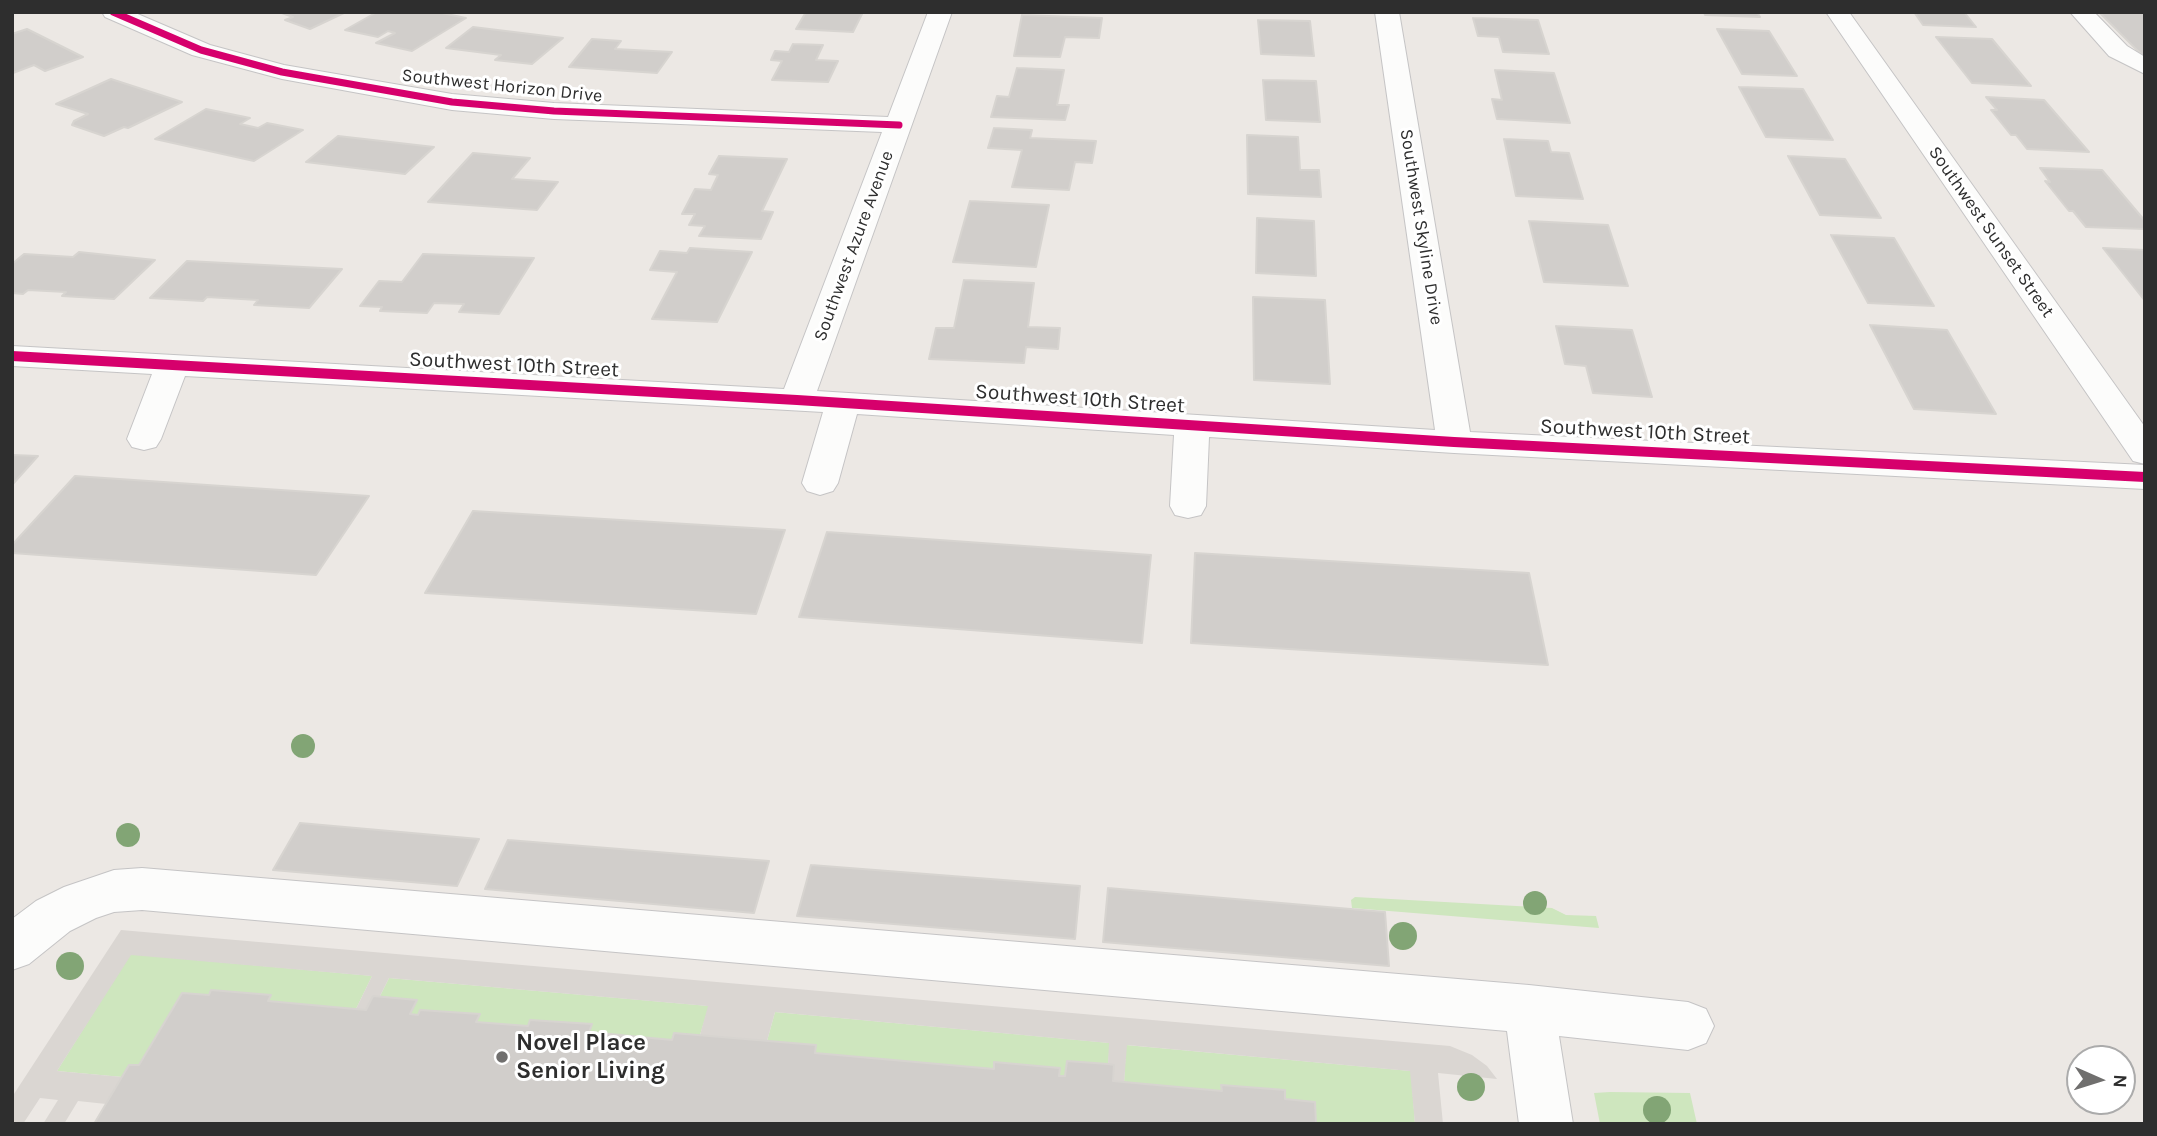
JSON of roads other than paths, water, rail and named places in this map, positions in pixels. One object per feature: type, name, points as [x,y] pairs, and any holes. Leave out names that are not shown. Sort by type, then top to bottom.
[{"type":"street","name":"Southwest Horizon Drive","points":[[113,12],[201,50],[282,72],[452,102],[554,111],[899,125]]},
{"type":"street","name":"Southwest Azure Avenue","points":[[797,400],[940,12]]},
{"type":"street","name":"Southwest Skyline Drive","points":[[1387,12],[1454,442]]},
{"type":"street","name":"Southwest Sunset Street","points":[[1837,12],[2145,453]]},
{"type":"street","points":[[2081,12],[2118,51],[2145,67]]},
{"type":"street","name":"Southwest 10th Street","points":[[12,356],[797,400],[1454,442],[2145,477]]},
{"type":"street","points":[[144,439],[172,365]]},
{"type":"street","points":[[820,483],[843,403]]},
{"type":"street","points":[[1188,506],[1192,425]]},
{"type":"street","points":[[12,948],[53,916],[81,902],[114,891],[142,890],[1529,1009],[1688,1026]]},
{"type":"street","points":[[1529,1009],[1546,1124]]},
{"type":"place","name":"Novel Place Senior Living","points":[[502,1057]]}]
